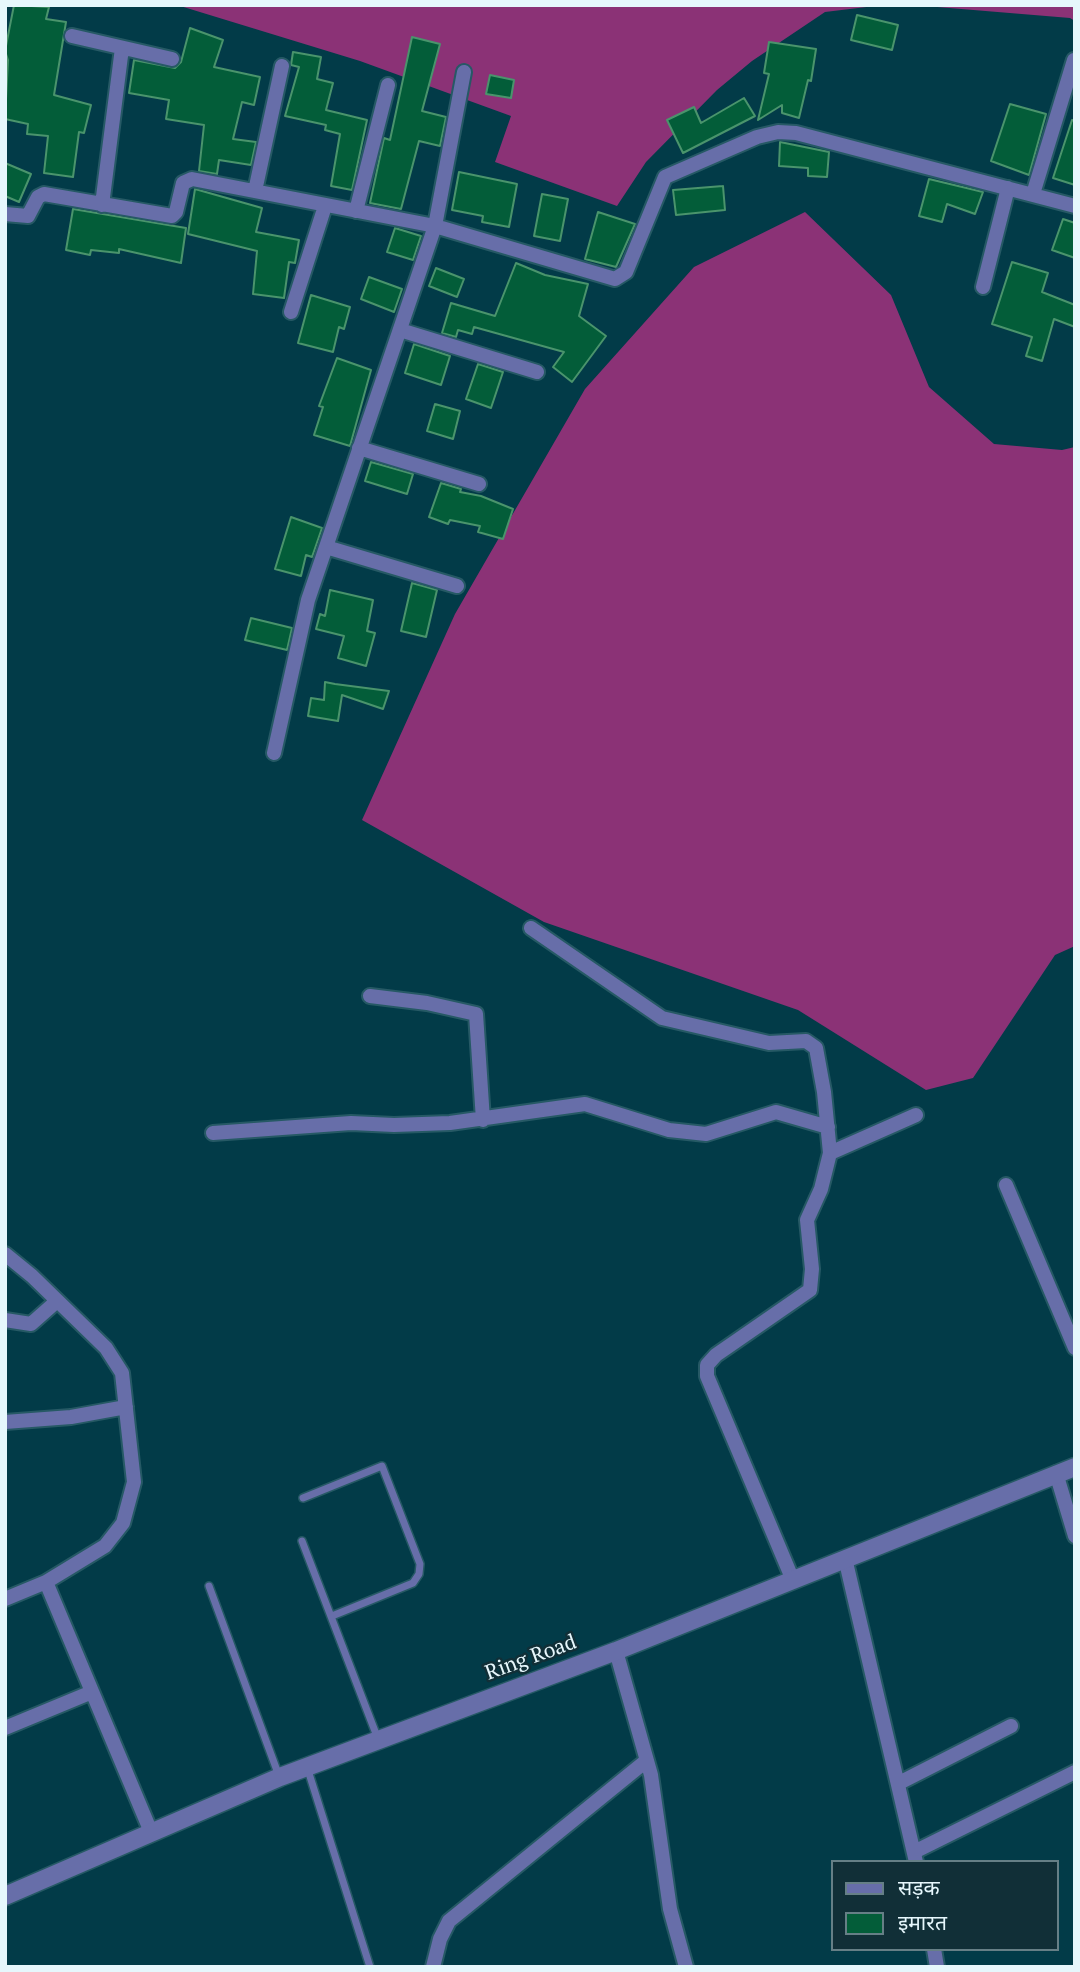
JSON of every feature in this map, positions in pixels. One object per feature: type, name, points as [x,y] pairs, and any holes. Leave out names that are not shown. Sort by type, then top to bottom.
[{"type":"street","points":[[72,36],[172,60]]},
{"type":"street","points":[[102,205],[122,48]]},
{"type":"street","points":[[1033,194],[1074,60]]},
{"type":"street","points":[[255,191],[282,66]]},
{"type":"street","points":[[274,753],[308,600],[435,226],[464,72]]},
{"type":"street","points":[[356,211],[388,86]]},
{"type":"street","points":[[5,214],[28,216],[38,197],[44,194],[169,216],[176,212],[183,183],[192,179],[435,226],[615,279],[626,272],[665,177],[757,137],[778,132],[796,133],[1075,206]]},
{"type":"street","points":[[983,287],[1008,188]]},
{"type":"street","points":[[291,312],[325,206]]},
{"type":"street","points":[[401,330],[537,372]]},
{"type":"street","points":[[359,448],[479,484]]},
{"type":"street","points":[[326,547],[457,586]]},
{"type":"street","points":[[531,928],[662,1018],[769,1043],[809,1042],[816,1048],[830,1153],[821,1189],[807,1220],[812,1269],[810,1290],[716,1355],[707,1366],[707,1376],[792,1578]]},
{"type":"street","points":[[370,996],[427,1003],[476,1014],[483,1120]]},
{"type":"street","points":[[213,1133],[351,1123],[394,1125],[483,1120],[585,1104],[669,1130],[706,1134],[783,1112],[828,1128]]},
{"type":"street","points":[[830,1153],[916,1115]]},
{"type":"street","points":[[1006,1185],[1075,1348]]},
{"type":"street","points":[[5,1254],[106,1348],[117,1363],[122,1373],[134,1482],[123,1523],[105,1546],[46,1581],[5,1599]]},
{"type":"street","points":[[5,1320],[31,1324],[57,1301]]},
{"type":"street","points":[[5,1422],[71,1417],[126,1407]]},
{"type":"street","name":"Ring Road","points":[[5,1896],[280,1777],[616,1651],[792,1578],[1075,1467]]},
{"type":"street","points":[[1056,1473],[1075,1535]]},
{"type":"street","points":[[845,1558],[915,1857],[1075,1772]]},
{"type":"street","points":[[46,1581],[151,1832]]},
{"type":"street","points":[[616,1651],[646,1761],[670,1909],[686,1967]]},
{"type":"street","points":[[5,1728],[92,1692]]},
{"type":"street","points":[[899,1783],[1011,1726]]},
{"type":"street","points":[[433,1967],[449,1921],[646,1761]]},
{"type":"lane","points":[[303,1498],[382,1466],[420,1564],[419,1574],[412,1583],[332,1616]]},
{"type":"lane","points":[[302,1541],[378,1739]]},
{"type":"lane","points":[[209,1586],[280,1777]]},
{"type":"lane","points":[[307,1767],[370,1967]]},
{"type":"shaded area","points":[[177,5],[883,5],[825,12],[752,61],[717,90],[646,162],[617,206],[495,162],[511,116],[360,61]]},
{"type":"shaded area","points":[[913,5],[1075,5],[1075,21],[1070,18]]},
{"type":"shaded area","points":[[805,212],[891,295],[929,387],[994,444],[1062,450],[1075,447],[1075,946],[1055,955],[973,1078],[926,1090],[798,1010],[544,922],[362,820],[455,614],[585,389],[694,267]]},
{"type":"building","points":[[14,5],[49,7],[46,19],[66,22],[54,95],[91,105],[84,133],[79,132],[73,177],[44,173],[48,136],[27,134],[28,124],[5,119],[8,60],[5,51]]},
{"type":"building","points":[[857,15],[898,25],[892,50],[851,40]]},
{"type":"building","points":[[190,28],[223,40],[214,67],[260,77],[254,105],[242,102],[233,139],[256,142],[251,165],[219,160],[217,174],[199,171],[204,125],[166,119],[169,100],[129,93],[134,60],[175,68],[181,62]]},
{"type":"building","points":[[412,37],[440,44],[422,111],[446,117],[440,146],[419,141],[401,209],[370,203],[384,138],[390,140]]},
{"type":"building","points":[[769,42],[816,49],[811,81],[808,80],[799,118],[782,113],[782,105],[758,120],[769,74],[764,73]]},
{"type":"building","points":[[293,52],[321,57],[317,79],[333,83],[326,110],[367,120],[352,190],[331,186],[340,134],[325,130],[326,125],[285,116],[299,67],[291,65]]},
{"type":"building","points":[[490,75],[514,80],[511,98],[486,94]]},
{"type":"building","points":[[744,98],[755,116],[683,153],[667,120],[694,107],[701,123]]},
{"type":"building","points":[[1010,104],[1046,114],[1029,175],[991,161]]},
{"type":"building","points":[[1072,120],[1075,121],[1075,185],[1053,178]]},
{"type":"building","points":[[780,142],[829,152],[827,177],[808,176],[808,168],[779,166]]},
{"type":"building","points":[[5,163],[31,174],[19,202],[5,196]]},
{"type":"building","points":[[459,172],[517,184],[509,227],[482,222],[483,216],[452,210]]},
{"type":"building","points":[[929,179],[983,192],[975,214],[947,204],[942,222],[919,216]]},
{"type":"building","points":[[723,186],[725,210],[676,215],[673,190]]},
{"type":"building","points":[[195,189],[262,208],[256,232],[299,240],[295,263],[289,262],[284,298],[253,294],[257,251],[188,234]]},
{"type":"building","points":[[542,194],[568,199],[560,241],[534,236]]},
{"type":"building","points":[[73,209],[186,228],[181,263],[119,249],[119,253],[91,250],[90,255],[66,250]]},
{"type":"building","points":[[598,212],[635,224],[616,267],[585,259]]},
{"type":"building","points":[[1063,219],[1075,223],[1075,258],[1052,250]]},
{"type":"building","points":[[395,228],[421,236],[413,260],[387,252]]},
{"type":"building","points":[[1012,262],[1048,273],[1042,292],[1075,305],[1075,327],[1054,319],[1042,361],[1026,356],[1032,337],[992,324]]},
{"type":"building","points":[[516,263],[545,275],[588,284],[579,316],[606,336],[572,382],[553,367],[564,352],[474,327],[472,334],[458,330],[456,337],[442,333],[451,303],[495,316]]},
{"type":"building","points":[[436,268],[464,279],[457,297],[429,286]]},
{"type":"building","points":[[369,277],[402,289],[394,312],[361,299]]},
{"type":"building","points":[[311,295],[350,307],[344,329],[339,327],[333,352],[298,343]]},
{"type":"building","points":[[414,344],[450,356],[441,385],[405,373]]},
{"type":"building","points":[[337,358],[371,370],[350,446],[314,435],[323,407],[319,406]]},
{"type":"building","points":[[478,364],[503,372],[491,408],[466,399]]},
{"type":"building","points":[[435,404],[460,411],[453,439],[427,431]]},
{"type":"building","points":[[371,462],[413,474],[407,494],[365,481]]},
{"type":"building","points":[[441,483],[513,509],[503,539],[478,532],[480,526],[450,520],[448,524],[429,517]]},
{"type":"building","points":[[291,517],[322,528],[312,557],[306,555],[301,576],[275,569]]},
{"type":"building","points":[[412,583],[437,590],[426,637],[401,631]]},
{"type":"building","points":[[330,590],[373,600],[367,631],[375,633],[366,666],[338,658],[344,636],[316,629],[320,614],[325,616]]},
{"type":"building","points":[[251,618],[292,628],[287,650],[245,640]]},
{"type":"building","points":[[325,682],[389,691],[383,709],[342,695],[338,721],[308,716],[311,698],[324,700]]}]
